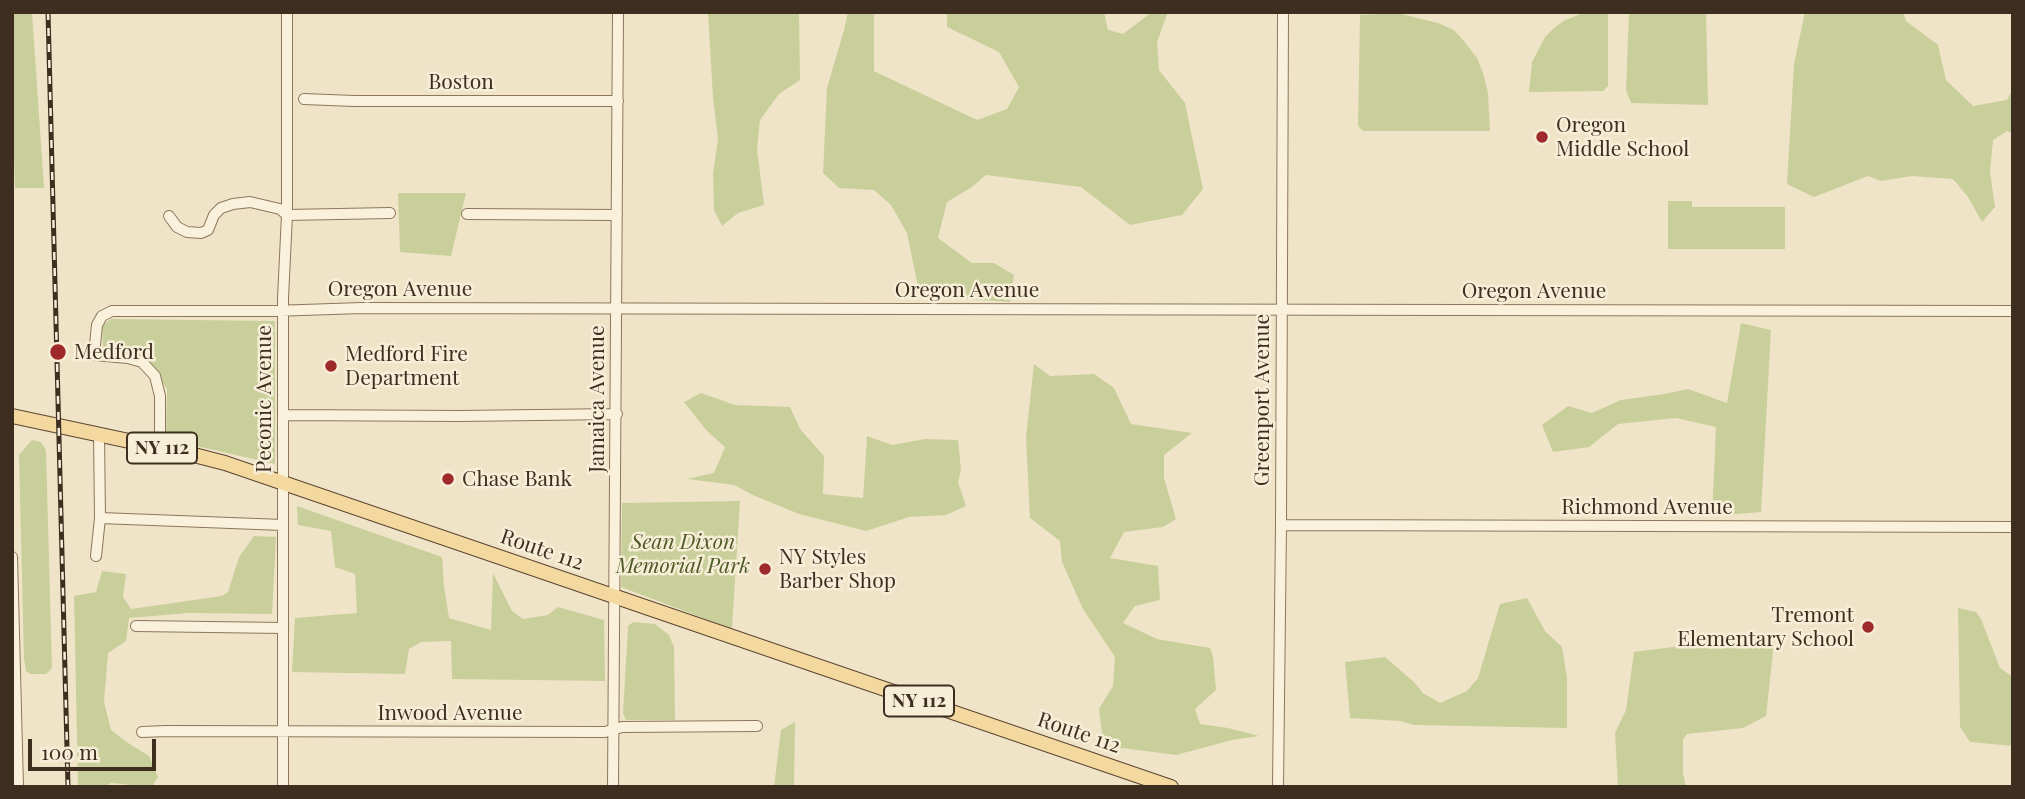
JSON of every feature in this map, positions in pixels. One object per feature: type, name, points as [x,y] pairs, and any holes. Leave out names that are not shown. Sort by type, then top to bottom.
[{"type":"main road","name":"Route 112","points":[[12,416],[99,433],[225,463],[1171,787]]},
{"type":"street","name":"Peconic Avenue","points":[[284,787],[283,263],[286,215],[287,12]]},
{"type":"street","name":"Jamaica Avenue","points":[[614,787],[618,12]]},
{"type":"street","name":"Greenport Avenue","points":[[1278,787],[1283,12]]},
{"type":"street","name":"Boston","points":[[304,99],[618,101]]},
{"type":"street","points":[[169,216],[177,227],[187,232],[201,233],[208,230],[214,215],[221,208],[250,202],[280,209],[286,215],[390,212]]},
{"type":"street","points":[[467,215],[617,215]]},
{"type":"street","name":"Oregon Avenue","points":[[160,447],[160,396],[155,376],[142,362],[94,355],[97,325],[102,316],[112,311],[362,308],[2013,311]]},
{"type":"street","points":[[283,415],[617,414]]},
{"type":"street","points":[[96,556],[100,519],[99,433]]},
{"type":"street","points":[[100,519],[283,525]]},
{"type":"street","name":"Richmond Avenue","points":[[1281,525],[2013,527]]},
{"type":"street","points":[[12,557],[18,787]]},
{"type":"street","points":[[136,626],[283,628]]},
{"type":"street","name":"Inwood Avenue","points":[[142,732],[605,732],[622,727],[757,726]]},
{"type":"green space","points":[[12,12],[32,12],[44,188],[15,188]]},
{"type":"green space","points":[[708,12],[799,12],[800,80],[779,94],[760,120],[757,149],[764,205],[738,213],[722,226],[714,210],[713,174],[718,139]]},
{"type":"green space","points":[[848,12],[874,12],[874,71],[977,120],[1007,109],[1019,87],[999,52],[947,27],[947,12],[1104,12],[1108,30],[1123,34],[1152,12],[1168,12],[1157,42],[1159,70],[1185,103],[1203,189],[1182,215],[1130,225],[1081,187],[986,175],[947,202],[938,238],[972,263],[994,263],[1014,275],[1010,302],[920,296],[907,233],[891,205],[874,190],[839,188],[823,173],[827,88]]},
{"type":"green space","points":[[1608,12],[1608,86],[1603,91],[1529,92],[1532,62],[1545,37],[1565,20],[1581,14]]},
{"type":"green space","points":[[1629,12],[1706,12],[1708,105],[1631,103],[1626,90]]},
{"type":"green space","points":[[1805,12],[1903,12],[1906,21],[1938,45],[1946,80],[1973,106],[2007,100],[2013,89],[2013,133],[2007,131],[1993,140],[1990,172],[1995,207],[1982,222],[1968,197],[1953,179],[1912,176],[1881,181],[1868,176],[1814,197],[1787,184],[1794,64]]},
{"type":"green space","points":[[1397,13],[1438,23],[1454,30],[1463,40],[1477,58],[1483,73],[1488,93],[1490,131],[1363,131],[1358,126],[1360,15]]},
{"type":"green space","points":[[398,193],[466,193],[451,256],[400,252]]},
{"type":"green space","points":[[1668,201],[1692,201],[1692,207],[1785,207],[1785,249],[1668,249]]},
{"type":"green space","points":[[111,319],[275,321],[275,464],[166,439],[167,389],[144,355],[110,352],[103,347],[102,326]]},
{"type":"green space","points":[[1741,323],[1771,330],[1761,512],[1712,516],[1716,427],[1676,418],[1618,424],[1589,447],[1553,452],[1542,425],[1568,406],[1592,413],[1621,400],[1688,389],[1727,403]]},
{"type":"green space","points":[[1034,364],[1050,376],[1094,374],[1114,388],[1131,424],[1192,433],[1164,455],[1164,478],[1176,519],[1163,527],[1124,532],[1110,558],[1158,566],[1160,600],[1135,606],[1123,623],[1157,639],[1210,648],[1216,690],[1195,709],[1200,724],[1259,736],[1232,740],[1176,755],[1107,746],[1102,734],[1099,709],[1113,686],[1115,657],[1083,609],[1062,562],[1060,541],[1030,518],[1026,437]]},
{"type":"green space","points":[[701,393],[735,405],[790,407],[800,429],[824,456],[823,494],[863,498],[867,436],[892,445],[925,439],[958,440],[961,470],[958,482],[966,506],[946,515],[909,517],[866,531],[799,514],[734,485],[687,479],[714,473],[725,447],[707,431],[684,402]]},
{"type":"green space","points":[[32,440],[41,442],[46,450],[52,668],[46,674],[30,674],[26,671],[24,659],[19,455]]},
{"type":"green space","name":"Sean Dixon Memorial Park","points":[[740,501],[732,629],[621,587],[622,503]]},
{"type":"green space","points":[[297,506],[442,557],[449,618],[491,630],[493,573],[512,611],[523,619],[548,615],[558,607],[604,620],[605,681],[452,679],[451,641],[421,642],[409,649],[405,674],[292,672],[295,618],[357,613],[355,574],[335,567],[331,531],[298,525]]},
{"type":"green space","points":[[254,536],[276,537],[272,614],[189,613],[129,618],[126,641],[108,653],[104,702],[111,730],[149,756],[158,777],[153,785],[111,783],[104,787],[78,787],[74,596],[96,592],[102,571],[126,574],[123,597],[131,609],[222,596],[228,592],[239,557]]},
{"type":"green space","points":[[1527,598],[1545,631],[1562,647],[1567,677],[1567,728],[1414,725],[1400,721],[1350,718],[1345,662],[1385,657],[1423,693],[1440,703],[1467,691],[1478,678],[1500,604]]},
{"type":"green space","points":[[1958,608],[1976,612],[2000,668],[2013,677],[2013,746],[1970,742],[1960,727]]},
{"type":"green space","points":[[633,622],[655,624],[669,635],[674,647],[675,720],[626,720],[623,713],[628,626]]},
{"type":"green space","points":[[1735,639],[1774,643],[1766,716],[1743,728],[1687,734],[1683,740],[1683,773],[1686,787],[1618,787],[1615,733],[1626,710],[1634,652]]},
{"type":"green space","points":[[795,722],[794,787],[774,787],[781,730]]},
{"type":"railway","points":[[48,12],[68,787]]},
{"type":"place","name":"Oregon Middle School","points":[[1542,137]]},
{"type":"place","name":"Medford","points":[[58,352]]},
{"type":"place","name":"Medford Fire Department","points":[[331,366]]},
{"type":"place","name":"Chase Bank","points":[[448,479]]},
{"type":"place","name":"NY Styles Barber Shop","points":[[765,569]]},
{"type":"place","name":"Tremont Elementary School","points":[[1868,627]]}]
